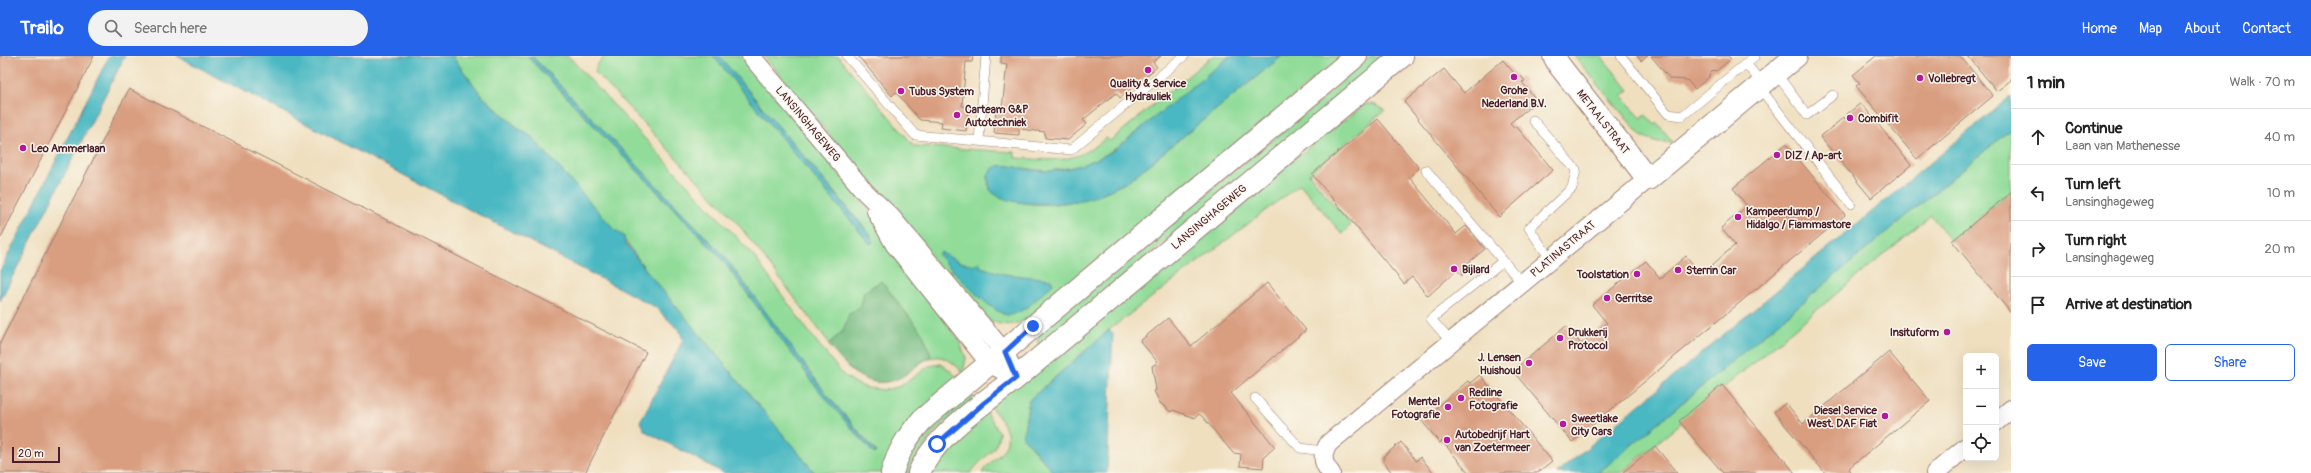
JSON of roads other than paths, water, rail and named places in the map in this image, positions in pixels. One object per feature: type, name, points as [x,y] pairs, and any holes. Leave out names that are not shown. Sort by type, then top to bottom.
[{"type":"street","name":"LANSINGHAGEWEG","points":[[751,56],[866,193],[895,245],[1016,378],[1402,56]]},
{"type":"street","points":[[892,473],[898,454],[908,436],[922,420],[998,358],[1033,326],[1356,56]]},
{"type":"street","name":"PLATINASTRAAT","points":[[1326,447],[1796,56]]},
{"type":"street","name":"METAALSTRAAT","points":[[1553,59],[1648,179]]},
{"type":"street","points":[[919,473],[937,444],[984,403],[1016,378]]},
{"type":"street","points":[[1999,419],[2011,409]]},
{"type":"street","points":[[1326,447],[1323,458],[1330,473]]},
{"type":"street","points":[[1935,473],[1963,450]]},
{"type":"lane","points":[[847,56],[914,135],[1071,150],[1184,56]]},
{"type":"lane","points":[[979,141],[986,56]]},
{"type":"lane","points":[[1621,56],[1668,114],[1682,116],[1756,56]]},
{"type":"lane","points":[[1746,64],[1807,115],[1833,95]]},
{"type":"lane","points":[[1766,81],[1851,204]]},
{"type":"lane","points":[[1533,120],[1576,170],[1572,188],[1529,228],[1550,260]]},
{"type":"lane","points":[[1426,170],[1522,283]]},
{"type":"lane","points":[[1451,342],[1431,319],[1503,261]]},
{"type":"lane","points":[[1255,398],[1300,448],[1326,447]]},
{"type":"water","points":[[109,56],[125,56],[0,301],[0,271]]},
{"type":"water","points":[[177,56],[452,56],[483,97],[519,129],[535,139],[536,142],[615,230],[624,236],[625,243],[649,274],[815,473],[724,473],[645,431],[640,422],[683,340],[680,331],[655,307]]},
{"type":"water","points":[[527,56],[532,56],[724,256],[827,395],[876,452],[874,454],[821,393],[721,258]]},
{"type":"water","points":[[713,56],[719,56],[869,234],[873,241],[870,244]]},
{"type":"water","points":[[1230,56],[1282,56],[1127,182],[1093,197],[1071,202],[1047,204],[1033,204],[1008,200],[998,196],[990,190],[988,176],[995,167],[1007,166],[1033,170],[1054,171],[1084,164],[1113,151]]},
{"type":"water","points":[[2011,96],[2011,129],[1598,473],[1557,473]]},
{"type":"water","points":[[940,252],[959,262],[975,265],[979,262],[981,267],[1004,274],[1051,279],[1053,284],[1027,307],[1014,314],[1008,315],[1001,313],[992,307],[972,290],[938,255]]},
{"type":"water","points":[[1109,330],[1113,333],[1107,473],[1054,473],[1023,437],[1029,400]]},
{"type":"place","name":"Quality & Service Hydrauliek","points":[[1148,70]]},
{"type":"place","name":"Grohe Nederland B.V.","points":[[1514,77]]},
{"type":"place","name":"Vollebregt","points":[[1920,78]]},
{"type":"place","name":"Tubus System","points":[[901,91]]},
{"type":"place","name":"Carteam G&P Autotechniek","points":[[957,115]]},
{"type":"place","name":"Combifit","points":[[1850,118]]},
{"type":"place","name":"Leo Ammerlaan","points":[[23,148]]},
{"type":"place","name":"DIZ / Ap-art","points":[[1777,155]]},
{"type":"place","name":"Kampeerdump / Hidalgo / Fiammastore","points":[[1738,217]]},
{"type":"place","name":"Bijlard","points":[[1454,269]]},
{"type":"place","name":"Sterrin Car","points":[[1678,270]]},
{"type":"place","name":"Toolstation","points":[[1637,274]]},
{"type":"place","name":"Gerritse","points":[[1607,298]]},
{"type":"place","name":"Insituform","points":[[1947,332]]},
{"type":"place","name":"Drukkerij Protocol","points":[[1560,338]]},
{"type":"place","name":"J. Lensen Huishoud","points":[[1529,363]]},
{"type":"place","name":"Redline Fotografie","points":[[1461,398]]},
{"type":"place","name":"Mentel Fotografie","points":[[1448,407]]},
{"type":"place","name":"Diesel Service West. DAF Fiat","points":[[1885,416]]},
{"type":"place","name":"Sweetlake City Cars","points":[[1563,424]]},
{"type":"place","name":"Autobedrijf Hart van Zoetermeer","points":[[1447,440]]}]
